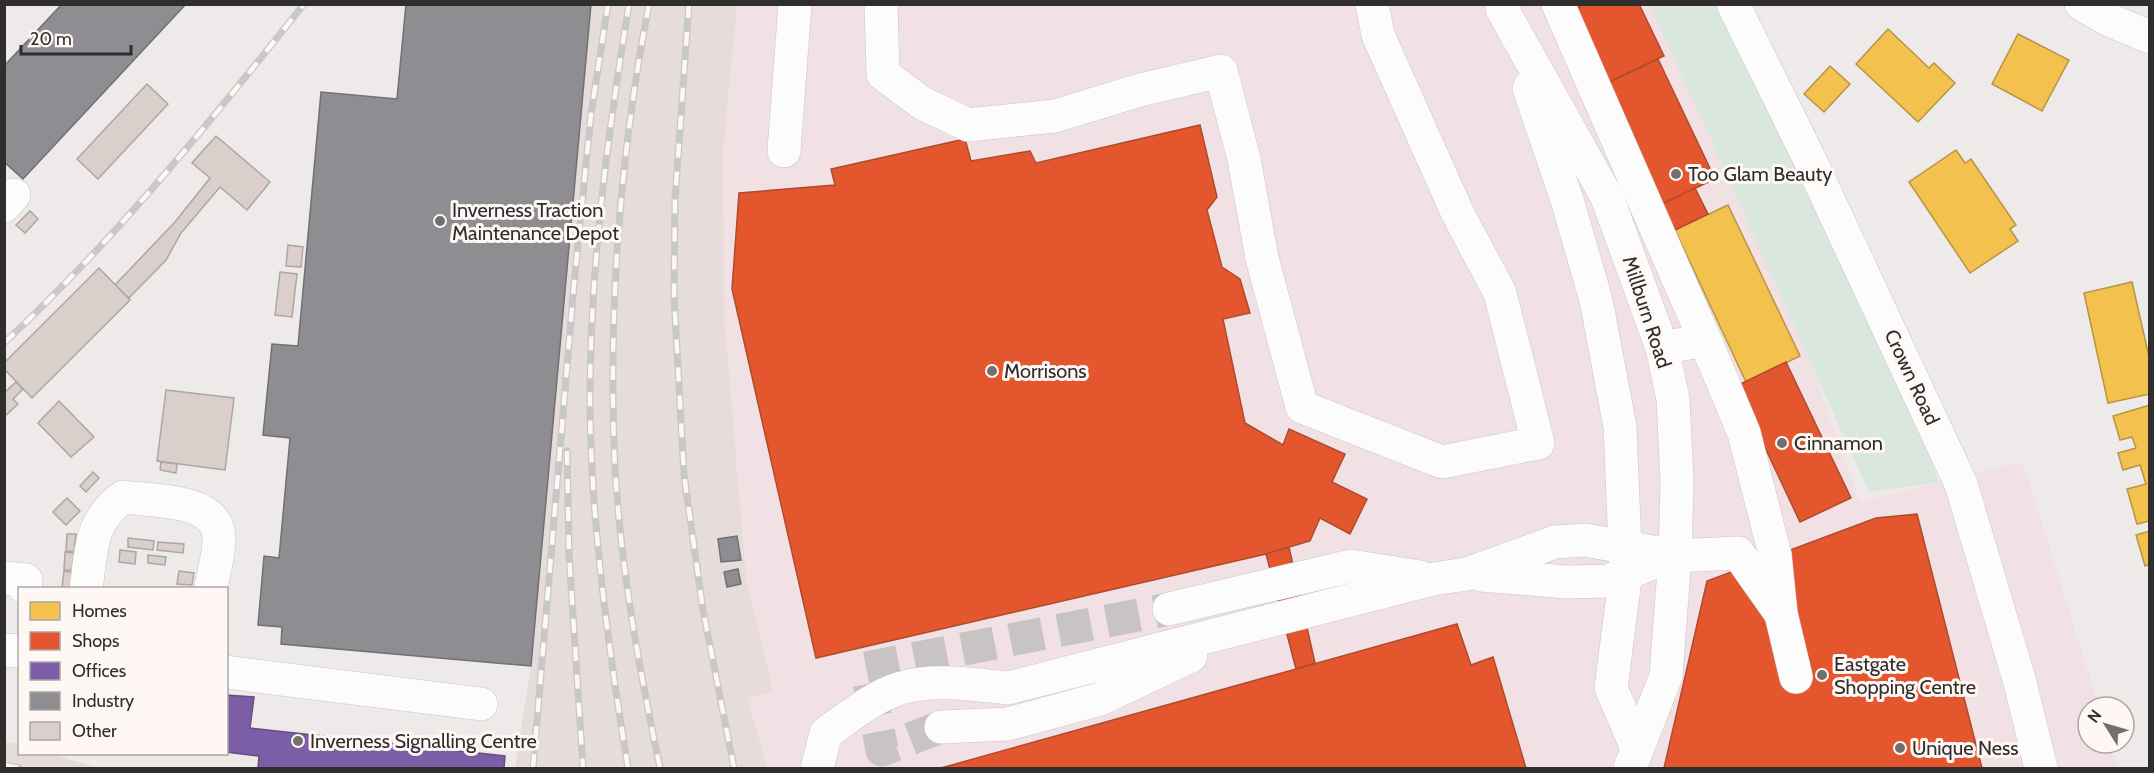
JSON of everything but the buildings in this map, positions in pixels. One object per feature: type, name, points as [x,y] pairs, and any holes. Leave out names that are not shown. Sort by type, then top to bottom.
[{"type":"main road","points":[[784,151],[795,4]]},
{"type":"main road","points":[[881,4],[883,74],[922,103],[968,125],[1055,116],[1140,90],[1221,71],[1244,159],[1262,258],[1302,407],[1442,462],[1538,443],[1500,293],[1458,214],[1378,35],[1372,4]]},
{"type":"main road","points":[[1558,4],[1744,433],[1775,555],[1781,614],[1796,676]]},
{"type":"main road","name":"Crown Road","points":[[1733,4],[1809,158],[1961,484],[2019,679],[2041,768]]},
{"type":"main road","points":[[2081,4],[2109,20],[2150,37]]},
{"type":"main road","name":"Millburn Road","points":[[1501,7],[1607,197],[1662,348],[1672,399],[1677,480],[1675,556],[1666,676],[1634,758]]},
{"type":"main road","name":"Millburn Road","points":[[1501,7],[1568,203],[1596,300],[1620,427],[1625,560],[1611,688],[1634,758]]},
{"type":"main road","points":[[1662,348],[1704,340]]},
{"type":"main road","points":[[86,587],[94,530],[106,509],[123,497],[197,506],[213,519],[219,536],[211,587]]},
{"type":"main road","points":[[818,768],[826,734],[867,704],[901,688],[941,682],[1008,688],[1433,579],[1467,574],[1567,582],[1608,580],[1625,560],[1738,553],[1746,568],[1781,614]]},
{"type":"main road","points":[[1169,609],[1351,566],[1433,579]]},
{"type":"main road","points":[[4,578],[26,580],[25,587]]},
{"type":"main road","points":[[941,727],[1008,724],[1100,699],[1255,626]]},
{"type":"main road","points":[[228,672],[481,704]]},
{"type":"shaded area","points":[[591,5],[737,5],[723,151],[724,315],[746,578],[773,691],[748,698],[767,768],[515,768],[531,666]]},
{"type":"shaded area","points":[[737,5],[1674,5],[1774,262],[1860,501],[2023,462],[2095,695],[2076,695],[2076,755],[2114,755],[2118,768],[767,768],[748,697],[773,690],[746,578],[724,315],[723,151]]},
{"type":"shaded area","points":[[1650,5],[1717,5],[1848,250],[1939,482],[1869,492]]},
{"type":"shaded area","points":[[4,742],[18,744],[18,755],[54,755],[100,768],[5,768]]},
{"type":"tunnel","points":[[941,727],[882,750],[866,668],[1169,609]]},
{"type":"railway","points":[[4,343],[45,304],[123,222],[197,136],[304,4]]},
{"type":"railway","points":[[533,768],[574,284],[591,114],[608,4]]},
{"type":"railway","points":[[628,768],[614,680],[598,546],[591,457],[590,361],[601,207],[613,105],[629,4]]},
{"type":"railway","points":[[649,4],[624,169],[615,280],[613,391],[616,487],[625,568],[644,689],[660,768]]},
{"type":"railway","points":[[689,4],[675,199],[674,296],[684,475],[703,610],[734,768]]},
{"type":"railway","points":[[567,451],[569,554],[583,768]]},
{"type":"railway","points":[[4,765],[19,768]]},
{"type":"place","name":"Too Glam Beauty","points":[[1676,174]]},
{"type":"place","name":"Inverness Traction Maintenance Depot","points":[[440,221]]},
{"type":"place","name":"Morrisons","points":[[992,371]]},
{"type":"place","name":"Cinnamon","points":[[1782,443]]},
{"type":"place","name":"Eastgate Shopping Centre","points":[[1822,675]]},
{"type":"place","name":"Inverness Signalling Centre","points":[[298,741]]},
{"type":"place","name":"Unique Ness","points":[[1900,748]]}]
